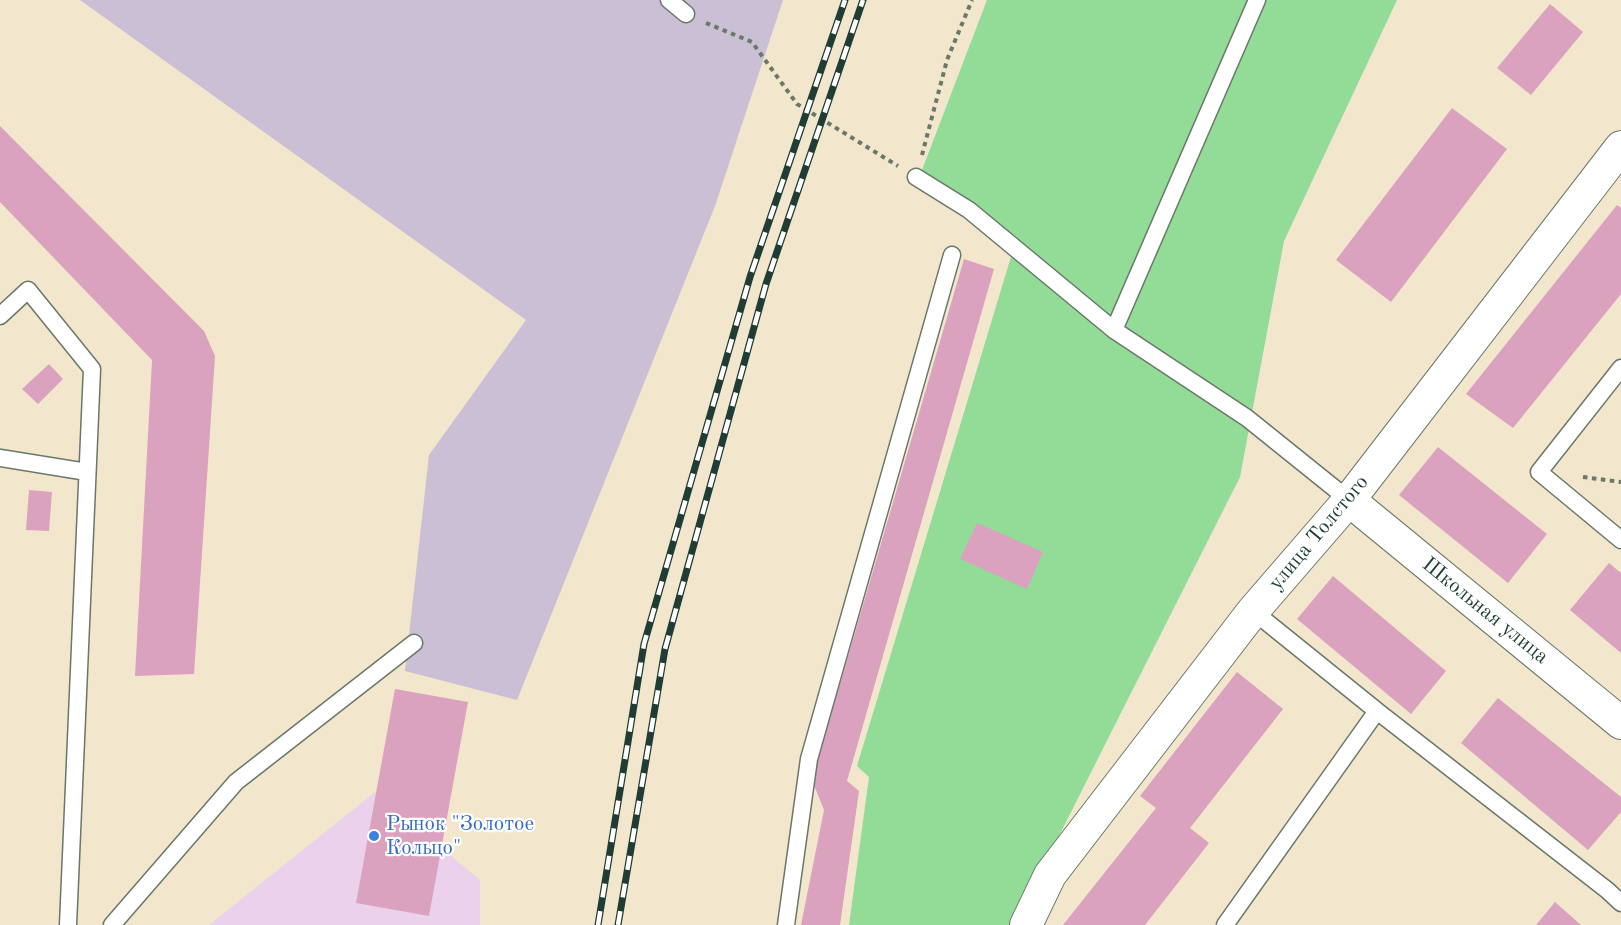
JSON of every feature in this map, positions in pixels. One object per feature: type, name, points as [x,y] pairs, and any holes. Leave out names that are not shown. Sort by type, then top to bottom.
[{"type":"street","name":"улица Толстого","points":[[1026,925],[1050,875],[1253,611],[1349,500],[1619,153]]},
{"type":"street","name":"Школьная улица","points":[[1349,500],[1621,723]]},
{"type":"lane","points":[[669,0],[686,14]]},
{"type":"lane","points":[[1114,330],[1257,0]]},
{"type":"lane","points":[[916,177],[969,210],[1114,330],[1247,418],[1349,500]]},
{"type":"lane","points":[[786,925],[809,759],[952,255]]},
{"type":"lane","points":[[0,316],[28,290],[92,369],[68,925]]},
{"type":"lane","points":[[1621,368],[1539,472],[1621,540]]},
{"type":"lane","points":[[0,458],[87,472]]},
{"type":"lane","points":[[1253,611],[1377,711],[1614,885],[1621,903]]},
{"type":"lane","points":[[112,925],[236,782],[414,643]]},
{"type":"lane","points":[[1226,925],[1377,711]]},
{"type":"path","points":[[686,14],[752,42],[797,104],[916,177],[947,60],[972,0]]},
{"type":"shaded area","points":[[80,0],[783,0],[715,206],[517,700],[405,671],[429,455],[526,320]]},
{"type":"shaded area","name":"Рынок \"Золотое Кольцо\"","points":[[375,792],[480,880],[480,925],[209,925]]},
{"type":"green space","points":[[987,0],[1397,0],[1284,241],[1240,477],[1014,925],[849,925],[869,777],[857,766],[1017,237],[922,170]]},
{"type":"building","points":[[1550,4],[1583,32],[1531,95],[1497,68]]},
{"type":"building","points":[[1452,108],[1507,149],[1391,302],[1336,260]]},
{"type":"building","points":[[0,126],[204,331],[215,356],[194,674],[135,676],[152,360],[0,202]]},
{"type":"building","points":[[1617,205],[1621,208],[1621,294],[1513,428],[1466,394]]},
{"type":"building","points":[[964,259],[994,269],[847,781],[859,791],[840,925],[801,925],[824,810],[812,780]]},
{"type":"building","points":[[49,364],[63,379],[38,404],[22,389]]},
{"type":"building","points":[[1438,447],[1547,534],[1508,583],[1399,495]]},
{"type":"building","points":[[29,490],[52,492],[49,531],[26,530]]},
{"type":"building","points":[[977,523],[1043,552],[1027,589],[960,559]]},
{"type":"building","points":[[1609,563],[1621,573],[1621,653],[1570,610]]},
{"type":"building","points":[[1333,576],[1446,671],[1411,714],[1297,619]]},
{"type":"building","points":[[1237,672],[1283,709],[1190,828],[1209,843],[1145,925],[1063,925],[1156,808],[1140,796]]},
{"type":"building","points":[[395,689],[468,702],[429,916],[356,903]]},
{"type":"building","points":[[1498,698],[1621,797],[1621,812],[1588,850],[1461,743]]},
{"type":"building","points":[[1555,902],[1581,925],[1536,925]]},
{"type":"railway","points":[[598,925],[644,644],[750,277],[845,0]]},
{"type":"railway","points":[[618,925],[665,649],[766,284],[863,0]]},
{"type":"place","name":"Рынок \"Золотое Кольцо\"","points":[[374,836]]}]
